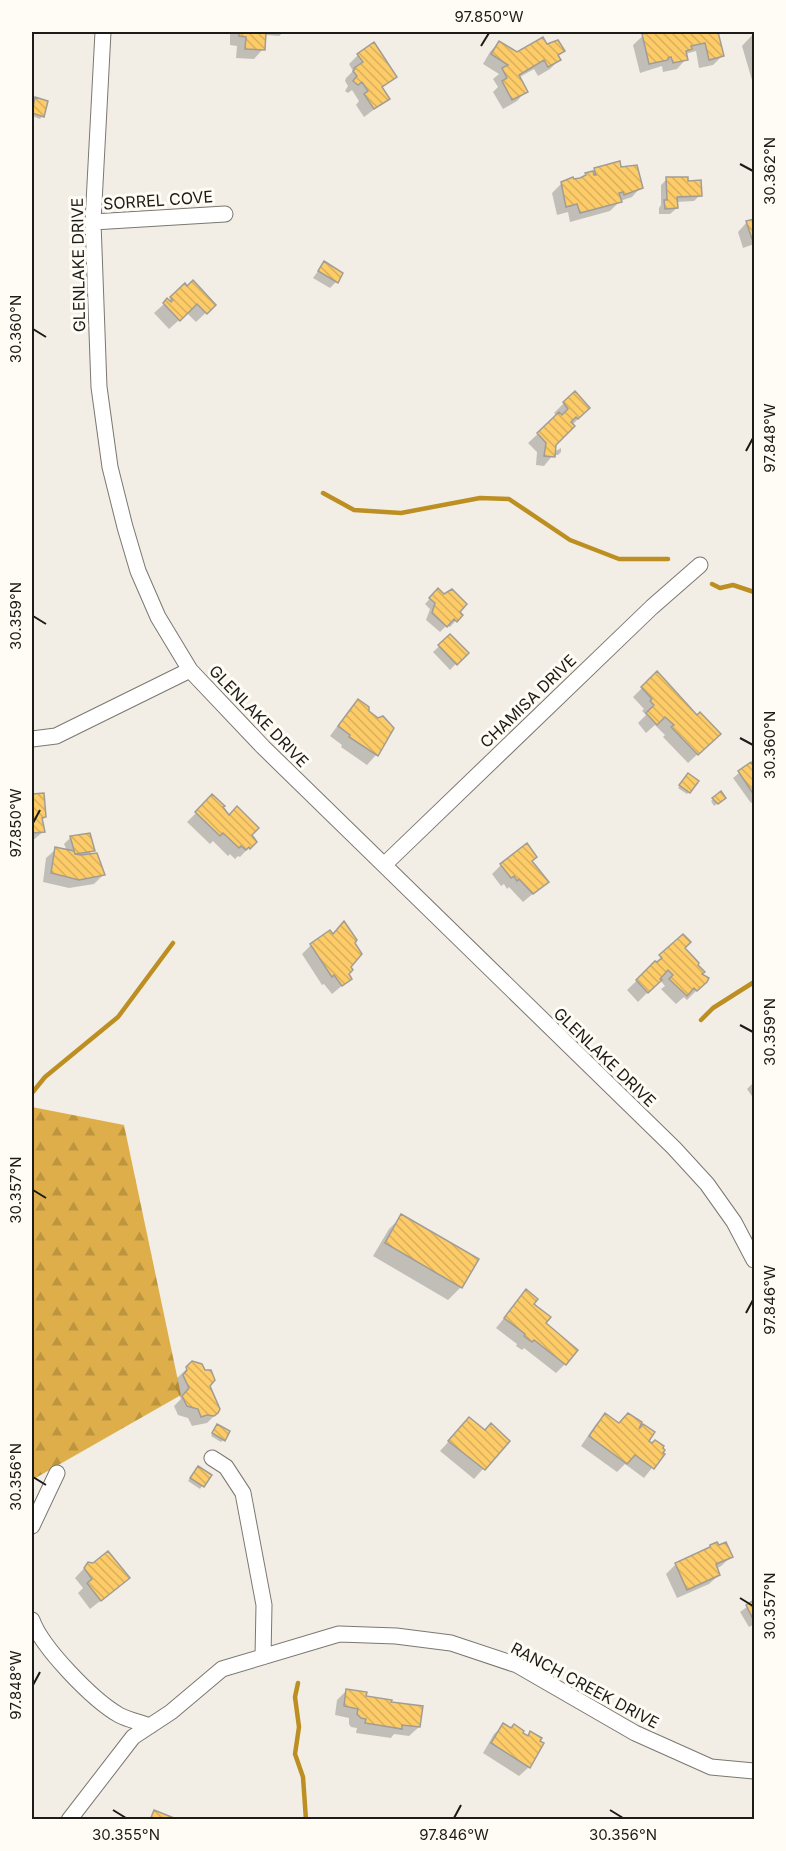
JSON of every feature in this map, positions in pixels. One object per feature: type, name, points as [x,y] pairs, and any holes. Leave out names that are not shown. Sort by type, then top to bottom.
[{"type":"street","name":"GLENLAKE DRIVE","points":[[103,32],[93,222],[99,387],[110,467],[138,571],[158,617],[190,670],[263,747],[674,1148],[707,1184],[734,1222],[754,1260]]},
{"type":"street","name":"SORREL COVE","points":[[93,222],[225,214]]},
{"type":"street","name":"CHAMISA DRIVE","points":[[384,865],[652,607],[700,565]]},
{"type":"street","points":[[32,739],[56,736],[190,670]]},
{"type":"street","points":[[212,1458],[226,1467],[243,1493],[264,1605],[263,1657]]},
{"type":"street","points":[[32,1526],[57,1473]]},
{"type":"street","points":[[32,1620],[34,1627],[52,1652],[96,1697],[120,1715],[150,1726]]},
{"type":"street","name":"RANCH CREEK DRIVE","points":[[69,1820],[133,1737],[171,1712],[222,1669],[339,1634],[396,1636],[451,1643],[517,1665],[635,1733],[711,1767],[754,1771]]},
{"type":"green space","points":[[32,1107],[124,1125],[181,1395],[32,1480]]},
{"type":"building","points":[[239,32],[266,32],[265,50],[245,49],[246,37],[239,36]]},
{"type":"building","points":[[718,32],[724,56],[709,60],[705,43],[691,46],[692,49],[686,51],[688,60],[673,63],[671,57],[668,60],[649,64],[642,34]]},
{"type":"building","points":[[543,37],[547,44],[558,40],[565,51],[558,55],[561,60],[548,67],[544,60],[519,75],[528,92],[512,100],[502,81],[507,78],[502,68],[508,65],[491,54],[499,41],[517,52]]},
{"type":"building","points":[[374,42],[397,77],[382,87],[390,99],[374,109],[364,94],[368,91],[362,82],[358,85],[353,81],[357,76],[353,71],[363,62],[357,54]]},
{"type":"building","points":[[35,97],[48,101],[44,117],[32,113]]},
{"type":"building","points":[[620,161],[621,167],[637,165],[643,188],[624,195],[623,192],[619,193],[622,202],[580,213],[577,204],[566,207],[561,182],[573,177],[574,179],[580,178],[586,175],[585,173],[593,171],[596,175],[594,168]]},
{"type":"building","points":[[666,177],[688,177],[688,181],[701,180],[702,196],[677,197],[678,208],[665,209]]},
{"type":"building","points":[[754,219],[754,238],[752,239],[746,221]]},
{"type":"building","points":[[324,261],[343,273],[338,283],[318,271]]},
{"type":"building","points":[[193,280],[216,305],[207,314],[197,304],[180,321],[163,303],[167,298],[171,302],[173,300],[170,297],[185,283],[187,286]]},
{"type":"building","points":[[575,391],[590,408],[571,422],[575,426],[556,445],[555,457],[544,456],[546,443],[537,433],[559,412],[562,415],[568,409],[563,402]]},
{"type":"building","points":[[438,588],[444,594],[452,589],[467,604],[460,612],[463,615],[457,622],[454,619],[447,627],[432,613],[435,603],[429,598]]},
{"type":"building","points":[[450,634],[469,653],[457,665],[438,645]]},
{"type":"building","points":[[657,671],[697,715],[700,712],[721,734],[698,755],[671,727],[674,725],[665,717],[657,725],[646,713],[654,705],[650,701],[652,699],[641,687]]},
{"type":"building","points":[[358,699],[378,718],[383,716],[394,728],[378,756],[349,737],[350,735],[338,726]]},
{"type":"building","points":[[751,762],[754,768],[754,795],[738,771]]},
{"type":"building","points":[[688,773],[699,781],[690,793],[679,785]]},
{"type":"building","points":[[721,791],[726,798],[718,804],[712,798]]},
{"type":"building","points":[[44,793],[46,817],[42,818],[45,832],[33,833],[32,794]]},
{"type":"building","points":[[212,794],[225,806],[223,807],[229,815],[237,806],[259,828],[252,835],[257,842],[250,849],[249,847],[246,850],[241,846],[239,848],[223,833],[220,836],[195,812]]},
{"type":"building","points":[[90,833],[95,851],[75,854],[70,836]]},
{"type":"building","points":[[527,843],[537,857],[532,861],[549,882],[533,894],[519,879],[517,881],[514,876],[511,878],[500,864]]},
{"type":"building","points":[[55,847],[81,855],[97,853],[105,875],[79,880],[51,873]]},
{"type":"building","points":[[344,921],[357,940],[355,943],[362,954],[351,967],[353,970],[349,974],[352,979],[342,986],[334,975],[332,977],[310,944],[330,930],[333,934]]},
{"type":"building","points":[[683,934],[691,942],[685,948],[705,972],[702,974],[709,978],[707,982],[697,991],[694,988],[687,996],[669,979],[673,975],[668,970],[660,979],[662,980],[648,993],[636,980],[655,961],[662,958],[659,955]]},
{"type":"building","points":[[401,1214],[479,1259],[462,1288],[385,1243]]},
{"type":"building","points":[[526,1289],[538,1299],[534,1304],[551,1317],[546,1323],[578,1350],[566,1365],[534,1340],[532,1342],[524,1336],[525,1334],[504,1318]]},
{"type":"building","points":[[192,1361],[202,1364],[205,1370],[211,1370],[215,1380],[210,1386],[220,1409],[214,1416],[201,1417],[198,1409],[187,1406],[182,1396],[189,1388],[183,1375],[187,1370],[186,1367]]},
{"type":"building","points":[[605,1413],[619,1423],[628,1413],[642,1422],[639,1429],[643,1424],[655,1432],[649,1441],[652,1443],[655,1440],[664,1446],[663,1453],[665,1454],[654,1469],[635,1455],[627,1464],[589,1436]]},
{"type":"building","points":[[469,1417],[485,1430],[491,1423],[510,1441],[485,1470],[448,1441]]},
{"type":"building","points":[[217,1424],[230,1431],[225,1441],[212,1433]]},
{"type":"building","points":[[198,1466],[212,1475],[204,1487],[190,1478]]},
{"type":"building","points":[[717,1542],[719,1545],[726,1542],[733,1557],[716,1564],[720,1575],[687,1590],[675,1563]]},
{"type":"building","points":[[108,1551],[130,1578],[101,1601],[87,1583],[92,1579],[84,1568],[88,1562],[93,1563]]},
{"type":"building","points":[[754,1600],[754,1621],[746,1605]]},
{"type":"building","points":[[346,1689],[367,1692],[366,1696],[392,1700],[391,1702],[423,1706],[420,1727],[402,1725],[402,1729],[365,1723],[366,1719],[357,1714],[358,1709],[344,1706]]},
{"type":"building","points":[[503,1723],[511,1728],[514,1724],[528,1736],[530,1731],[542,1738],[540,1741],[544,1743],[530,1768],[491,1743]]},
{"type":"building","points":[[154,1810],[179,1820],[150,1820]]},
{"type":"waterway","points":[[323,493],[354,510],[401,513],[480,498],[509,499],[570,540],[619,559],[668,559]]},
{"type":"waterway","points":[[712,584],[720,588],[733,585],[754,592]]},
{"type":"waterway","points":[[32,1093],[45,1077],[118,1017],[173,943]]},
{"type":"waterway","points":[[701,1020],[713,1008],[754,982]]},
{"type":"waterway","points":[[298,1683],[295,1697],[299,1727],[295,1754],[303,1777],[306,1820]]}]
